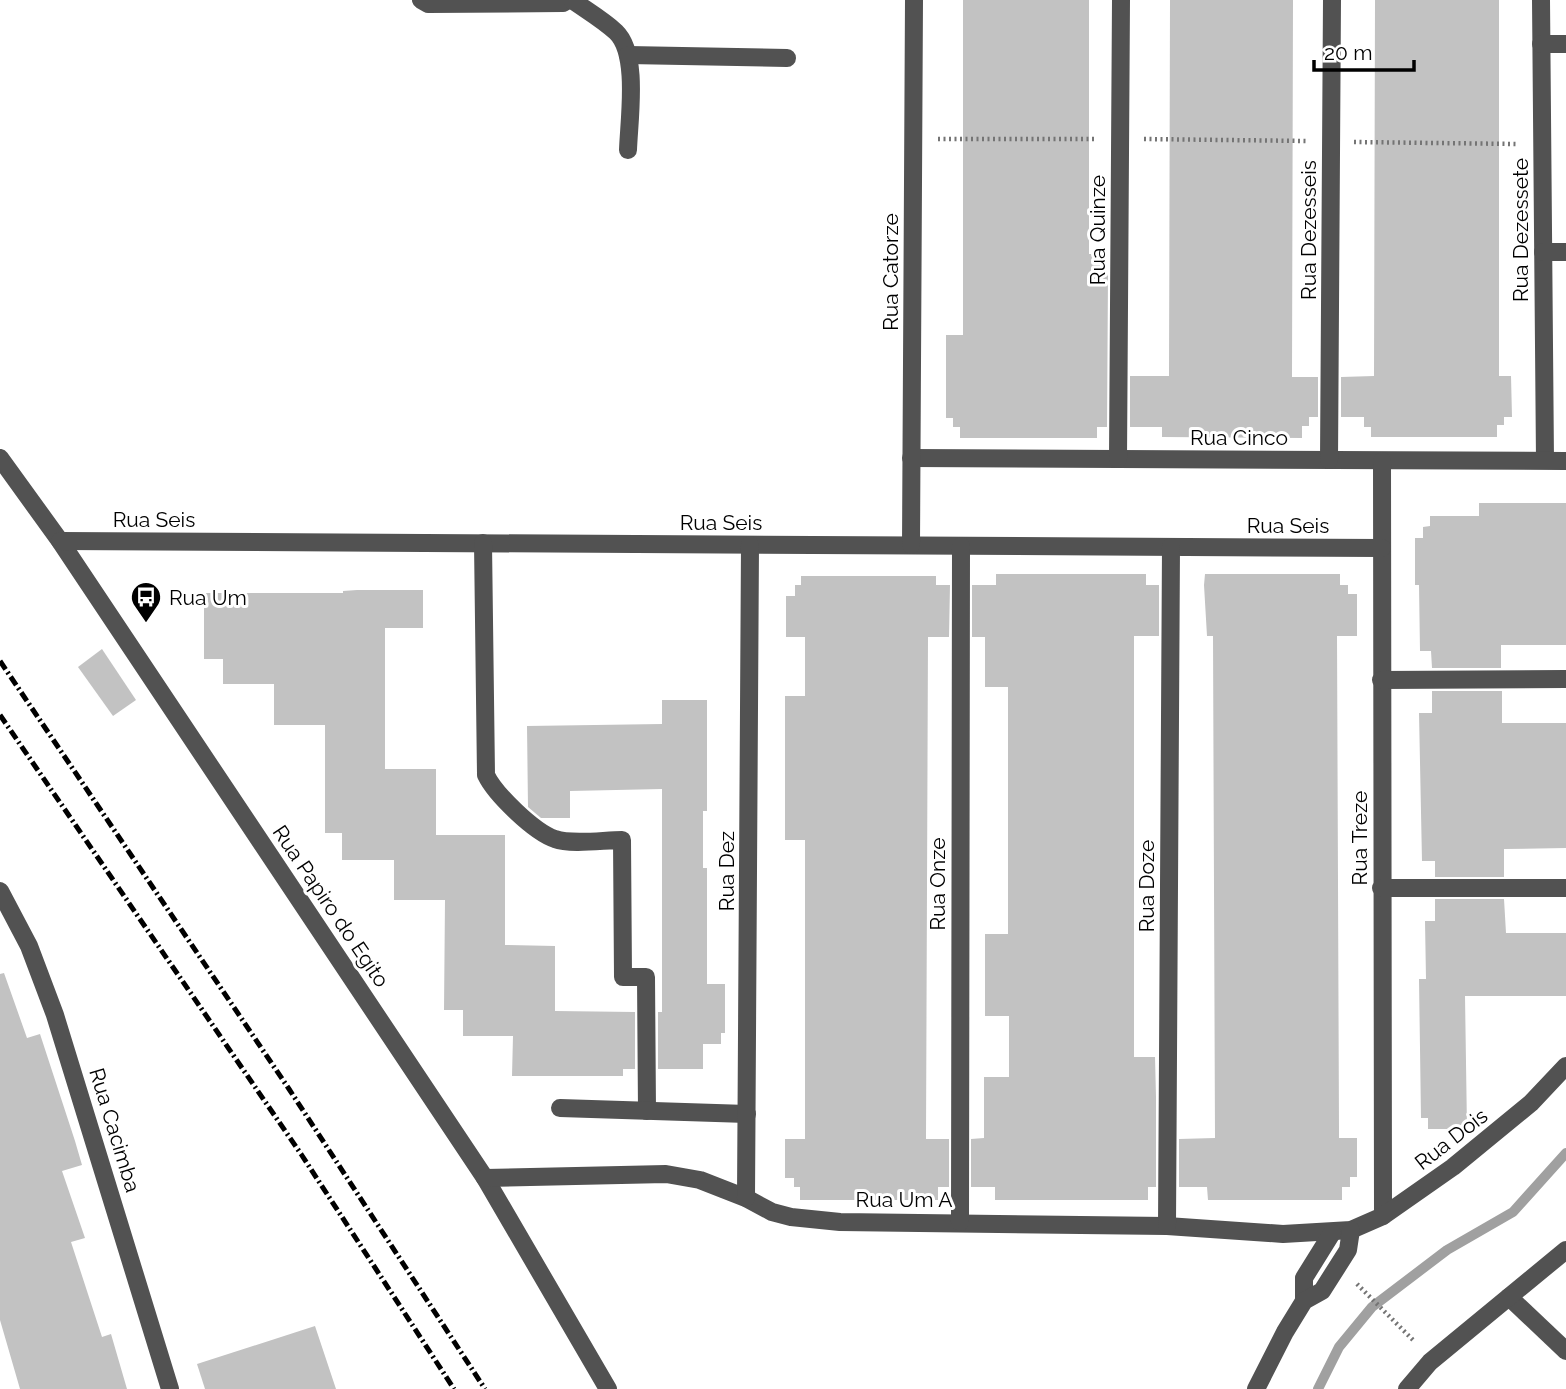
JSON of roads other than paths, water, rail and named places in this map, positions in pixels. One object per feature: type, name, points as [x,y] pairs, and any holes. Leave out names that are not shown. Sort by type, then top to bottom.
[{"type":"street","points":[[422,0],[428,4],[563,3],[570,0],[617,33],[625,44],[628,55],[628,150]]},
{"type":"street","name":"Rua Catorze","points":[[911,545],[914,0]]},
{"type":"street","name":"Rua Quinze","points":[[1118,459],[1121,0]]},
{"type":"street","name":"Rua Dezesseis","points":[[1329,460],[1332,0]]},
{"type":"street","name":"Rua Dezessete","points":[[1541,0],[1545,460]]},
{"type":"street","points":[[1541,44],[1566,44]]},
{"type":"street","points":[[628,55],[787,58]]},
{"type":"street","points":[[1543,252],[1566,252]]},
{"type":"street","name":"Rua Papiro do Egito","points":[[0,458],[60,541],[485,1178],[608,1389]]},
{"type":"street","name":"Rua Cinco","points":[[911,458],[1566,461]]},
{"type":"street","name":"Rua Treze","points":[[1382,461],[1383,1216]]},
{"type":"street","name":"Rua Seis","points":[[60,541],[1382,548]]},
{"type":"street","points":[[483,543],[486,775],[492,789],[504,801],[555,839],[622,840],[623,977],[646,977],[647,1111]]},
{"type":"street","name":"Rua Dez","points":[[747,1198],[750,545]]},
{"type":"street","name":"Rua Onze","points":[[960,1222],[961,546]]},
{"type":"street","name":"Rua Doze","points":[[1167,1226],[1171,547]]},
{"type":"street","points":[[1381,680],[1566,679]]},
{"type":"street","points":[[1381,888],[1566,888]]},
{"type":"street","name":"Rua Cacimba","points":[[0,891],[29,946],[55,1015],[170,1389]]},
{"type":"street","name":"Rua Dois","points":[[1332,1233],[1351,1230],[1383,1216],[1442,1175],[1505,1125],[1566,1066]]},
{"type":"street","points":[[560,1108],[747,1114]]},
{"type":"street","name":"Rua Um A","points":[[485,1178],[666,1174],[700,1180],[747,1198],[772,1212],[839,1222],[1167,1226],[1283,1234],[1332,1233]]},
{"type":"street","points":[[1256,1389],[1304,1301],[1321,1291],[1348,1250],[1351,1230]]},
{"type":"street","points":[[1304,1301],[1304,1278],[1332,1233]]},
{"type":"street","points":[[1407,1389],[1430,1362],[1566,1250]]},
{"type":"street","points":[[1509,1297],[1566,1351]]},
{"type":"waterway","points":[[1318,1389],[1339,1347],[1372,1307],[1447,1250],[1513,1212],[1566,1153]]},
{"type":"railway","points":[[0,661],[289,1089],[485,1389]]},
{"type":"railway","points":[[0,715],[301,1154],[454,1389]]},
{"type":"place","name":"Rua Um","points":[[146,624]]}]
